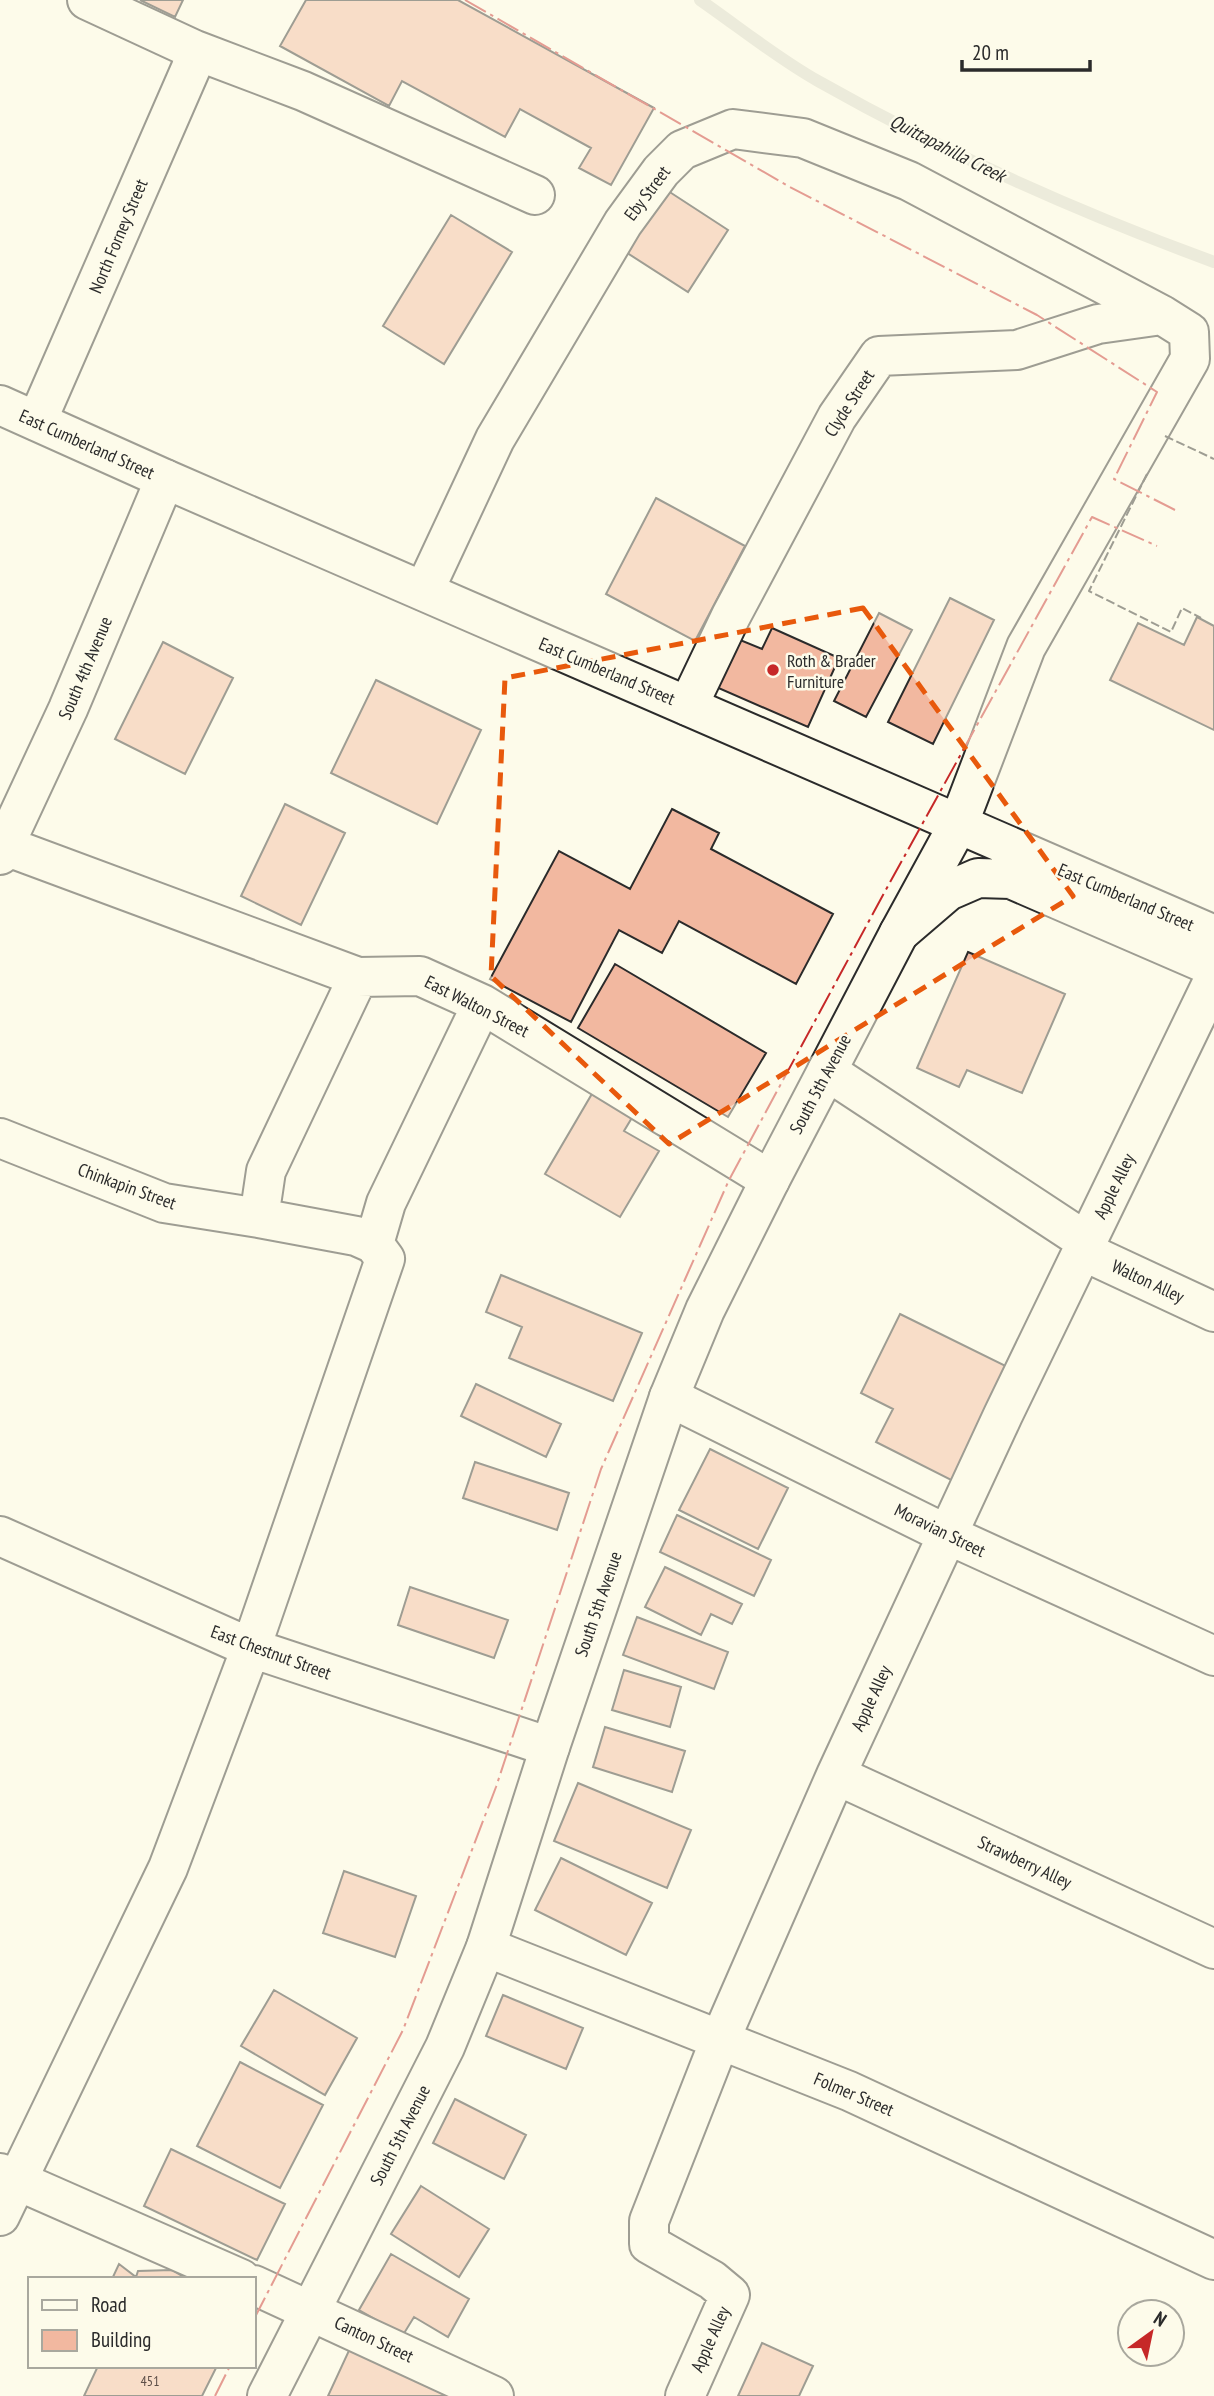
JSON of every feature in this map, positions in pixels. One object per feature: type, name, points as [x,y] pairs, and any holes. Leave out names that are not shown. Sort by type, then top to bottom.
[{"type":"main road","points":[[87,0],[195,50],[303,91],[535,195]]},
{"type":"main road","name":"North Forney Street","points":[[37,421],[191,68],[195,50]]},
{"type":"main road","name":"Eby Street","points":[[424,591],[495,439],[623,223],[661,171],[682,150],[733,129],[803,138],[909,181],[1189,332],[1190,359],[1026,647],[958,825]]},
{"type":"main road","name":"Clyde Street","points":[[688,706],[731,616],[831,428],[879,356],[1017,349],[1098,324],[1162,316]]},
{"type":"main road","name":"East Cumberland Street","points":[[0,405],[1214,935]]},
{"type":"main road","name":"South 4th Avenue","points":[[1,848],[68,709],[165,479]]},
{"type":"main road","name":"South 5th Avenue","points":[[267,2396],[445,2047],[486,1947],[550,1747],[669,1397],[705,1310],[770,1180],[958,825]]},
{"type":"main road","name":"East Walton Street","points":[[1,848],[358,976],[420,976],[482,1004],[770,1180]]},
{"type":"main road","points":[[899,933],[948,891],[978,878],[1012,879],[1214,967]]},
{"type":"main road","points":[[259,1218],[266,1171],[358,976]]},
{"type":"main road","name":"Apple Alley","points":[[685,2396],[730,2295],[712,2280],[649,2244],[649,2221],[720,2040],[836,1775],[946,1534],[1214,979]]},
{"type":"main road","points":[[0,2216],[8,2177],[168,1868],[251,1648],[385,1259],[374,1244],[386,1203],[482,1004]]},
{"type":"main road","name":"Walton Alley","points":[[827,1071],[1085,1246],[1214,1312]]},
{"type":"main road","name":"Chinkapin Street","points":[[0,1138],[163,1203],[356,1236],[374,1244]]},
{"type":"main road","name":"Moravian Street","points":[[669,1397],[946,1534],[1214,1656]]},
{"type":"main road","name":"East Chestnut Street","points":[[0,1536],[251,1648],[550,1747]]},
{"type":"main road","name":"Strawberry Alley","points":[[836,1775],[1214,1949]]},
{"type":"main road","name":"Folmer Street","points":[[486,1947],[849,2091],[1214,2260]]},
{"type":"main road","points":[[8,2177],[236,2277]]},
{"type":"main road","name":"Canton Street","points":[[256,2285],[494,2396]]},
{"type":"highlighted area","points":[[863,608],[1073,896],[669,1144],[491,976],[505,678]]},
{"type":"building","points":[[140,0],[183,0],[175,17]]},
{"type":"building","points":[[306,0],[458,0],[654,108],[611,185],[579,168],[591,148],[520,109],[505,137],[402,81],[389,106],[280,46]]},
{"type":"building","points":[[662,187],[728,230],[688,292],[621,249]]},
{"type":"building","points":[[451,215],[512,252],[444,364],[383,326]]},
{"type":"building","points":[[656,498],[745,546],[695,641],[606,594]]},
{"type":"building","points":[[950,598],[994,620],[933,744],[888,722]]},
{"type":"building","points":[[879,613],[912,630],[866,717],[834,701]]},
{"type":"building","points":[[1197,617],[1214,626],[1214,730],[1110,680],[1138,623],[1184,645]]},
{"type":"building","name":"Roth & Brader Furniture","points":[[772,628],[839,658],[808,727],[707,683],[728,635],[762,649]]},
{"type":"building","points":[[163,642],[233,678],[185,774],[115,739]]},
{"type":"building","points":[[376,680],[481,730],[437,824],[331,773]]},
{"type":"building","points":[[285,804],[345,833],[301,925],[241,896]]},
{"type":"building","points":[[672,809],[719,833],[711,849],[833,914],[796,984],[679,921],[662,953],[619,930],[571,1022],[490,979],[559,851],[630,889]]},
{"type":"building","points":[[968,952],[1065,994],[1022,1093],[967,1070],[959,1087],[917,1068]]},
{"type":"building","points":[[615,964],[766,1053],[728,1117],[578,1028]]},
{"type":"building","points":[[596,1087],[636,1111],[624,1131],[659,1151],[620,1217],[545,1174]]},
{"type":"building","points":[[501,1275],[642,1333],[613,1401],[509,1358],[522,1327],[486,1312]]},
{"type":"building","points":[[900,1314],[1020,1373],[963,1486],[876,1442],[893,1409],[861,1393]]},
{"type":"building","points":[[476,1384],[561,1424],[546,1457],[461,1416]]},
{"type":"building","points":[[710,1449],[788,1488],[758,1549],[679,1510]]},
{"type":"building","points":[[475,1462],[569,1493],[557,1530],[463,1498]]},
{"type":"building","points":[[677,1515],[771,1560],[754,1596],[660,1552]]},
{"type":"building","points":[[665,1567],[742,1604],[732,1624],[711,1614],[701,1635],[645,1607]]},
{"type":"building","points":[[410,1587],[508,1620],[494,1658],[398,1625]]},
{"type":"building","points":[[637,1617],[728,1652],[714,1689],[623,1655]]},
{"type":"building","points":[[624,1670],[681,1687],[670,1727],[612,1710]]},
{"type":"building","points":[[605,1727],[685,1751],[672,1792],[593,1767]]},
{"type":"building","points":[[578,1783],[691,1830],[667,1888],[554,1841]]},
{"type":"building","points":[[561,1858],[652,1903],[626,1955],[535,1910]]},
{"type":"building","points":[[344,1871],[416,1896],[395,1957],[323,1933]]},
{"type":"building","points":[[274,1990],[357,2038],[325,2095],[241,2046]]},
{"type":"building","points":[[503,1995],[583,2028],[566,2069],[486,2036]]},
{"type":"building","points":[[240,2062],[323,2105],[280,2188],[197,2146]]},
{"type":"building","points":[[455,2099],[526,2135],[504,2179],[433,2143]]},
{"type":"building","points":[[171,2149],[285,2204],[257,2260],[144,2206]]},
{"type":"building","points":[[421,2186],[489,2229],[459,2277],[391,2234]]},
{"type":"building","points":[[391,2254],[469,2299],[448,2337],[414,2317],[403,2335],[359,2310]]},
{"type":"building","points":[[119,2264],[136,2277],[113,2277]]},
{"type":"building","points":[[172,2270],[184,2277],[136,2277],[138,2271]]},
{"type":"building","points":[[762,2343],[813,2366],[799,2396],[738,2396]]},
{"type":"building","points":[[352,2344],[449,2390],[446,2396],[328,2396]]},
{"type":"building","points":[[97,2368],[216,2368],[202,2396],[84,2396]]},
{"type":"waterway","name":"Quittapahilla Creek","points":[[700,0],[803,72],[914,133],[1062,202],[1214,262]]},
{"type":"fence","points":[[1165,436],[1214,459]]},
{"type":"fence","points":[[1147,474],[1089,591],[1171,632],[1182,608],[1201,618]]},
{"type":"power","points":[[465,0],[790,187],[1037,315],[1157,392],[1114,479],[1175,510]]},
{"type":"power","points":[[256,2315],[403,2030],[496,1787],[601,1469],[729,1180],[1092,517],[1157,546]]},
{"type":"power","points":[[215,2396],[229,2368]]},
{"type":"place","name":"Roth & Brader Furniture","points":[[773,670]]}]
